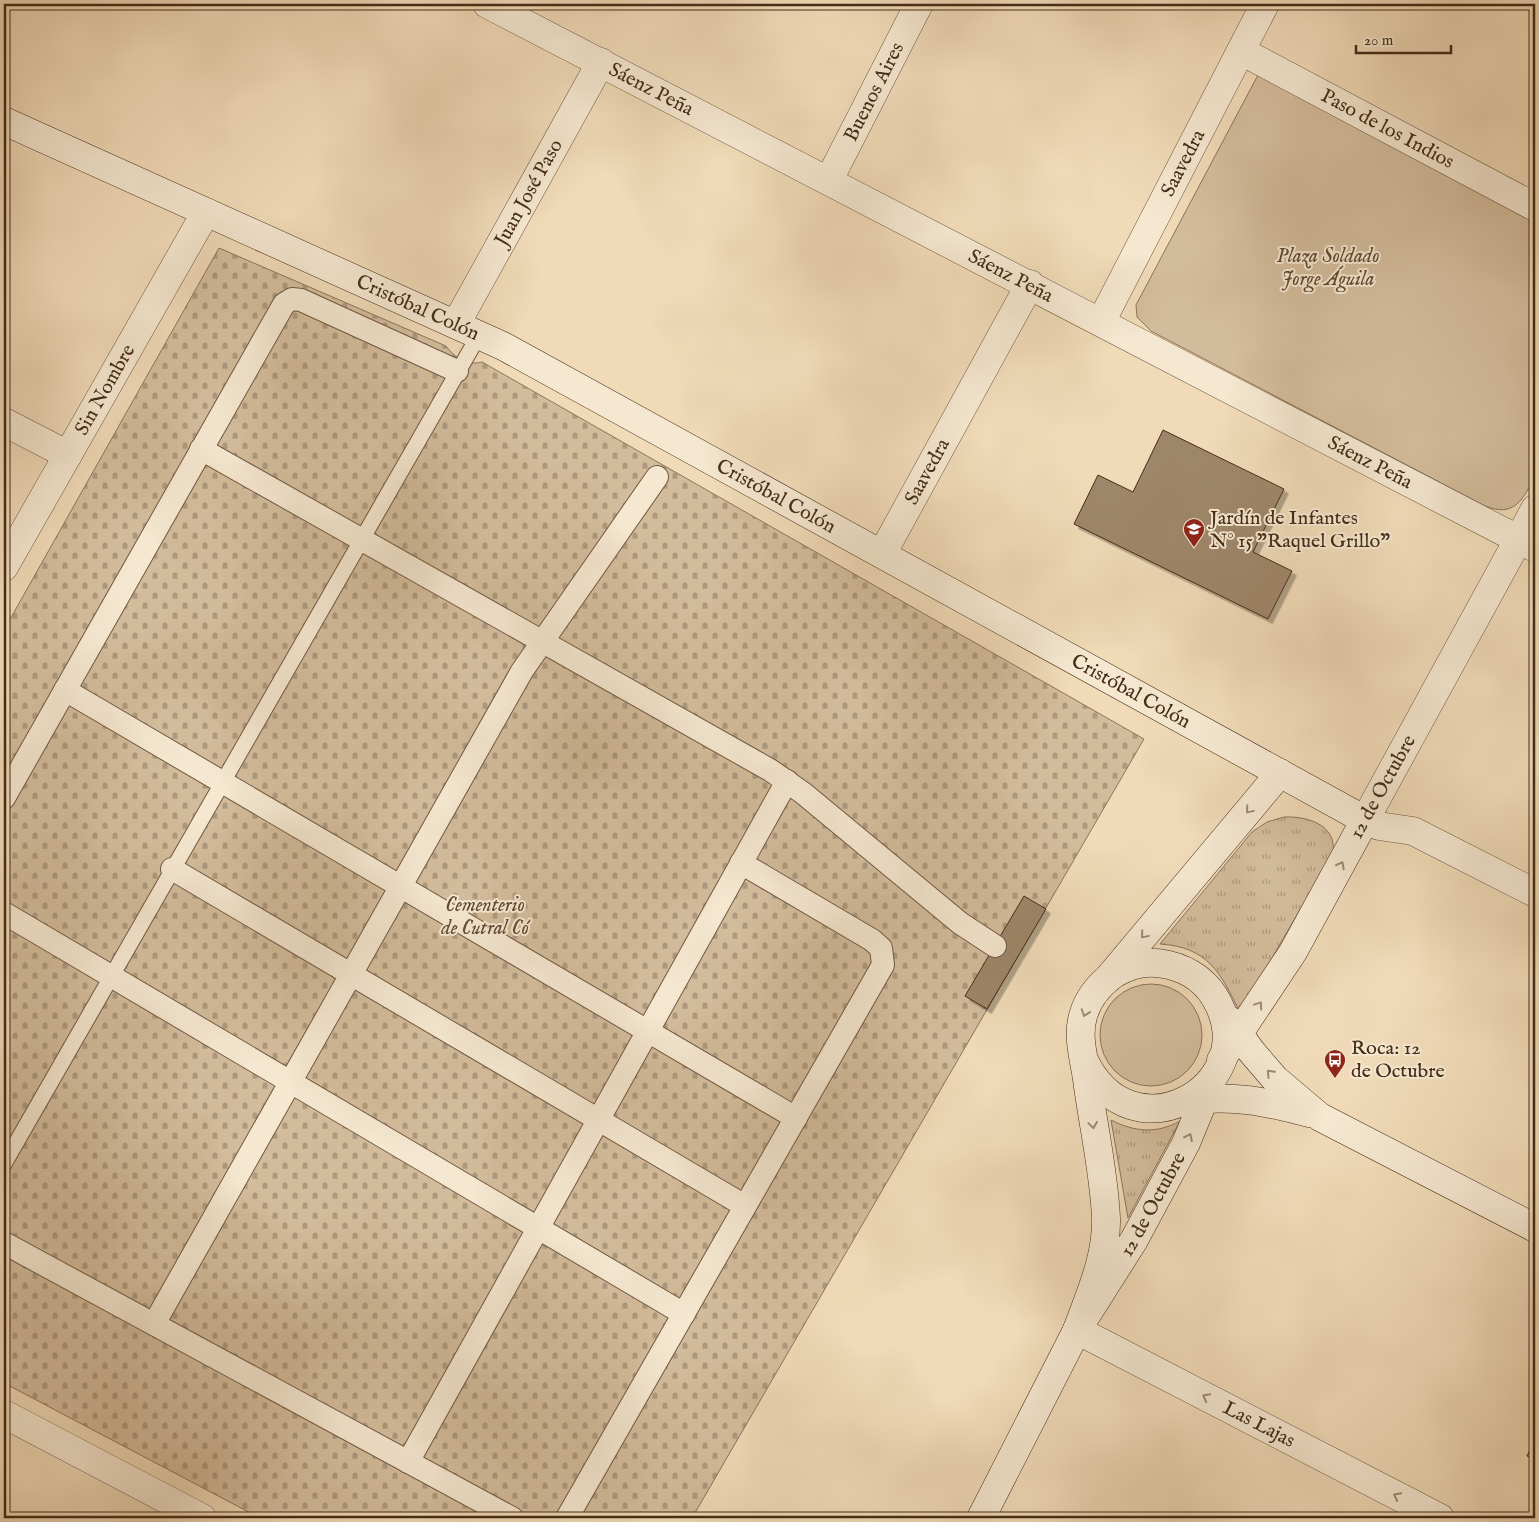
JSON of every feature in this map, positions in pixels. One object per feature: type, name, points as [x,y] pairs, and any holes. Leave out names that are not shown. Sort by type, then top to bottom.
[{"type":"street","name":"Sáenz Peña","points":[[487,4],[1030,284],[1527,544]]},
{"type":"street","name":"Buenos Aires","points":[[829,180],[919,4]]},
{"type":"street","name":"Saavedra","points":[[1102,322],[1265,4]]},
{"type":"street","name":"Paso de los Indios","points":[[1241,52],[1535,207]]},
{"type":"street","name":"Juan José Paso","points":[[467,329],[600,62]]},
{"type":"street","name":"Cristóbal Colón","points":[[4,121],[467,329],[882,554],[1365,820],[1379,826],[1413,831],[1535,893]]},
{"type":"street","name":"Sin Nombre","points":[[4,567],[206,212]]},
{"type":"street","name":"Saavedra","points":[[882,554],[1030,284]]},
{"type":"street","points":[[4,798],[280,309],[292,299],[301,300],[457,371]]},
{"type":"street","points":[[4,422],[68,455]]},
{"type":"street","points":[[201,449],[752,758],[787,781],[960,924],[995,946]]},
{"type":"street","points":[[154,1324],[522,671],[657,477]]},
{"type":"street","name":"12 de Octubre","points":[[1084,1060],[1099,1085],[1123,1102],[1152,1109],[1206,1084],[1293,952],[1365,820],[1527,544],[1535,509]]},
{"type":"street","points":[[65,690],[796,1118]]},
{"type":"street","name":"12 de Octubre","points":[[1077,1330],[1100,1269],[1106,1230],[1103,1192],[1080,1030],[1083,1016],[1097,990],[1280,773]]},
{"type":"street","points":[[408,1462],[787,781]]},
{"type":"street","points":[[567,1518],[881,970],[883,953],[872,940],[741,863]]},
{"type":"street","points":[[172,869],[745,1206]]},
{"type":"street","points":[[4,913],[684,1314]]},
{"type":"street","name":"12 de Octubre","points":[[981,1518],[1077,1330],[1134,1240],[1186,1142],[1226,1032],[1218,1003],[1211,991],[1195,976],[1176,966],[1162,963],[1133,966],[1107,979]]},
{"type":"street","points":[[1218,1003],[1239,1034],[1281,1085],[1320,1116],[1535,1228]]},
{"type":"street","points":[[1206,1084],[1249,1099],[1320,1116]]},
{"type":"street","points":[[4,1243],[512,1518]]},
{"type":"street","name":"Las Lajas","points":[[1077,1330],[1440,1518]]},
{"type":"street","points":[[4,1414],[202,1518]]},
{"type":"lane","points":[[4,1164],[457,371],[467,329]]},
{"type":"green space","name":"Plaza Soldado Jorge Águila","points":[[1258,75],[1535,222],[1535,476],[1522,499],[1511,508],[1504,510],[1485,506],[1151,331],[1137,317],[1136,305]]},
{"type":"green space","name":"Cementerio de Cutral Có","points":[[219,248],[446,346],[453,354],[466,362],[482,362],[1144,739],[692,1518],[260,1518],[4,1383],[4,630]]},
{"type":"green space","points":[[1284,817],[1310,820],[1325,829],[1333,843],[1333,853],[1240,1013],[1219,974],[1211,965],[1190,950],[1160,944],[1252,832],[1267,822]]},
{"type":"green space","points":[[1151,984],[1171,988],[1187,999],[1198,1015],[1202,1035],[1198,1055],[1187,1071],[1171,1082],[1151,1086],[1131,1082],[1115,1071],[1104,1055],[1100,1035],[1104,1015],[1115,999],[1131,988]]},
{"type":"green space","points":[[1111,1120],[1128,1127],[1146,1130],[1163,1128],[1180,1121],[1128,1218]]},
{"type":"building","points":[[1163,430],[1284,489],[1253,552],[1292,571],[1268,619],[1074,524],[1098,475],[1133,492]]},
{"type":"building","points":[[1024,896],[1046,909],[987,1009],[965,996]]},
{"type":"building","points":[[1535,1440],[1535,1460],[1527,1456]]},
{"type":"place","name":"Jardín de Infantes N° 15 \"Raquel Grillo\"","points":[[1194,548]]},
{"type":"place","name":"Roca: 12 de Octubre","points":[[1335,1079]]}]
